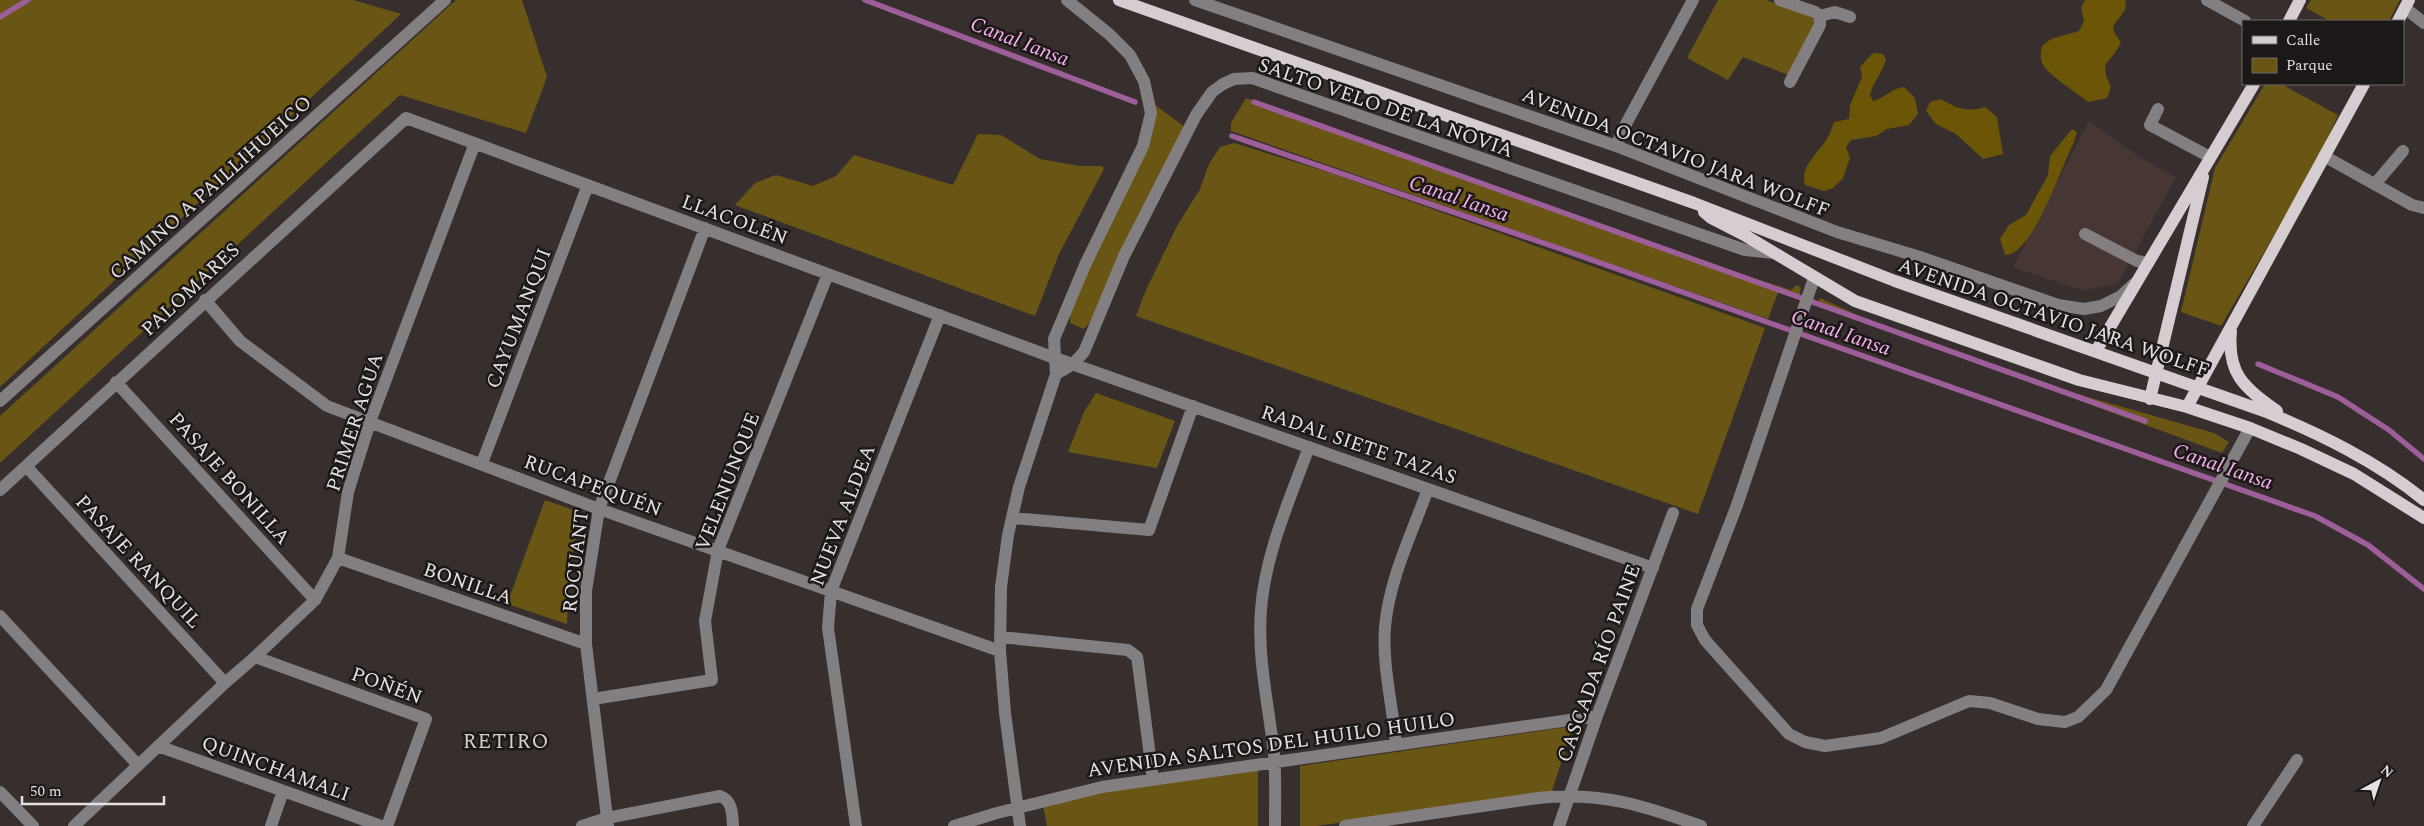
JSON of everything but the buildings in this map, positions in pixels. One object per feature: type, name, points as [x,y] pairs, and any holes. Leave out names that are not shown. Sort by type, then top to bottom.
[{"type":"main road","name":"AVENIDA OCTAVIO JARA WOLFF","points":[[1119,0],[1694,202],[1895,281],[2291,422]]},
{"type":"main road","points":[[2290,20],[2300,0]]},
{"type":"main road","points":[[2399,20],[2407,4]]},
{"type":"main road","points":[[2096,351],[2253,85]]},
{"type":"main road","points":[[2187,407],[2361,85]]},
{"type":"main road","points":[[2150,399],[2208,161]]},
{"type":"main road","name":"AVENIDA OCTAVIO JARA WOLFF","points":[[1694,202],[1711,218],[1738,231],[1840,293],[1871,308],[2079,380],[2187,407],[2250,428],[2354,474],[2424,518]]},
{"type":"main road","points":[[2231,327],[2230,355],[2236,374],[2255,395],[2291,422],[2370,462],[2424,500]]},
{"type":"street","name":"CAMINO A PAILLIHUEICO","points":[[0,401],[445,0]]},
{"type":"street","points":[[1020,826],[1005,712],[1000,651],[1002,572],[1012,518],[1056,374],[1053,357],[1054,339],[1085,265],[1143,146],[1151,113],[1144,81],[1130,55],[1109,34],[1068,0]]},
{"type":"street","name":"AVENIDA OCTAVIO JARA WOLFF","points":[[1195,0],[1616,146],[1837,232],[1920,257],[2058,305],[2084,309],[2101,306],[2121,296],[2139,278]]},
{"type":"street","points":[[1616,146],[1693,0]]},
{"type":"street","points":[[1780,0],[1815,12],[1820,16]]},
{"type":"street","points":[[2207,0],[2243,20]]},
{"type":"street","points":[[2407,4],[2424,23]]},
{"type":"street","points":[[1820,16],[1835,12],[1850,17]]},
{"type":"street","points":[[1790,82],[1820,25],[1820,16]]},
{"type":"street","name":"SALTO VELO DE LA NOVIA","points":[[1056,374],[1073,364],[1084,352],[1124,256],[1196,114],[1212,92],[1234,79],[1252,78],[1450,149],[1745,250],[1774,253]]},
{"type":"street","points":[[2158,109],[2150,126],[2208,161]]},
{"type":"street","name":"LLACOLÉN","points":[[406,118],[1053,357]]},
{"type":"street","name":"PALOMARES","points":[[0,490],[205,300],[406,118]]},
{"type":"street","name":"PRIMER AGUA","points":[[74,826],[315,600],[338,558],[348,492],[370,422],[475,143]]},
{"type":"street","points":[[2376,184],[2403,151]]},
{"type":"street","points":[[2324,156],[2412,204],[2424,208]]},
{"type":"street","name":"CAYUMANQUI","points":[[482,463],[588,185]]},
{"type":"street","name":"ROCUANT","points":[[608,822],[586,644],[586,591],[598,509],[705,228]]},
{"type":"street","points":[[2085,234],[2137,261],[2148,263]]},
{"type":"street","name":"VELENUNQUE","points":[[593,699],[712,680],[705,621],[718,550],[828,274]]},
{"type":"street","points":[[1814,278],[1737,505],[1697,609],[1696,625],[1705,640],[1789,734],[1805,742],[1825,746],[1880,738],[1969,701],[1990,703],[2038,720],[2065,722],[2078,717],[2106,690],[2250,428]]},
{"type":"street","name":"RUCAPEQUÉN","points":[[205,300],[240,341],[327,406],[482,463],[598,509],[1000,651]]},
{"type":"street","name":"NUEVA ALDEA","points":[[856,826],[828,628],[831,591],[940,315]]},
{"type":"street","name":"RADAL SIETE TAZAS","points":[[1053,357],[1653,568]]},
{"type":"street","name":"PASAJE BONILLA","points":[[116,382],[315,600]]},
{"type":"street","points":[[1012,518],[1149,530],[1193,406]]},
{"type":"street","points":[[1275,826],[1274,762],[1261,655],[1262,596],[1277,537],[1310,447]]},
{"type":"street","name":"PASAJE RANQUIL","points":[[26,466],[225,683]]},
{"type":"street","points":[[1396,745],[1385,660],[1385,628],[1396,580],[1428,489]]},
{"type":"street","name":"CASCADA RÍO PAINE","points":[[1560,826],[1596,716],[1673,513]]},
{"type":"street","name":"BONILLA","points":[[338,558],[586,644]]},
{"type":"street","points":[[0,616],[138,765]]},
{"type":"street","points":[[1000,637],[1133,652],[1138,663],[1153,780]]},
{"type":"street","name":"POÑÉN","points":[[255,657],[426,719],[388,826]]},
{"type":"street","name":"AVENIDA SALTOS DEL HUILO HUILO","points":[[954,826],[1084,790],[1596,716]]},
{"type":"street","name":"QUINCHAMALI","points":[[158,746],[381,826]]},
{"type":"street","points":[[2253,826],[2297,760]]},
{"type":"street","points":[[271,826],[283,791]]},
{"type":"street","points":[[0,792],[33,826]]},
{"type":"street","points":[[582,826],[608,822],[720,796],[727,799],[731,806],[733,826]]},
{"type":"street","points":[[1345,826],[1366,825],[1538,798],[1571,796],[1628,801],[1701,826]]},
{"type":"shaded area","points":[[2085,0],[2126,0],[2125,10],[2113,26],[2115,34],[2121,42],[2105,66],[2111,87],[2107,98],[2088,102],[2049,72],[2044,67],[2041,56],[2042,46],[2051,39],[2079,31],[2084,21],[2081,8]]},
{"type":"shaded area","points":[[1873,53],[1883,54],[1886,60],[1871,90],[1870,95],[1873,101],[1904,87],[1915,98],[1918,114],[1909,125],[1887,129],[1876,136],[1851,140],[1846,147],[1850,158],[1843,178],[1833,188],[1824,191],[1805,185],[1804,178],[1808,165],[1828,137],[1834,122],[1849,119],[1850,105],[1862,77],[1860,67]]},
{"type":"shaded area","points":[[1941,99],[1962,109],[1973,110],[1985,107],[1997,117],[2003,154],[1983,159],[1956,134],[1936,124],[1926,111],[1930,102]]},
{"type":"shaded area","points":[[2089,121],[2141,158],[2176,177],[2118,283],[2083,291],[2013,267]]},
{"type":"shaded area","points":[[2072,129],[2077,132],[2074,142],[2036,226],[2015,252],[2005,255],[2000,239],[2009,225],[2026,215],[2048,175],[2050,156]]},
{"type":"green space","points":[[0,0],[353,0],[401,14],[0,387]]},
{"type":"green space","points":[[456,0],[522,0],[547,77],[526,133],[400,95],[0,463],[0,416]]},
{"type":"green space","points":[[1718,0],[1766,0],[1809,15],[1814,19],[1814,26],[1788,75],[1743,57],[1728,80],[1687,58]]},
{"type":"green space","points":[[2311,0],[2400,0],[2390,20],[2328,20],[2306,8]]},
{"type":"green space","points":[[2264,85],[2283,85],[2338,115],[2318,160],[2221,326],[2181,312],[2215,168]]},
{"type":"green space","points":[[1246,98],[1722,268],[1791,290],[1797,285],[1801,288],[1799,297],[1779,290],[1768,319],[1231,131],[1231,123]]},
{"type":"green space","points":[[1147,99],[1185,127],[1093,319],[1084,329],[1070,323],[1070,309],[1137,169]]},
{"type":"green space","points":[[978,134],[1001,135],[1040,159],[1080,166],[1102,166],[1104,169],[1059,254],[1035,316],[735,205],[755,183],[776,175],[813,186],[836,176],[854,155],[953,185]]},
{"type":"green space","points":[[1234,143],[1334,174],[1765,328],[1698,514],[1136,316],[1146,290],[1177,226],[1200,189],[1209,164],[1220,147]]},
{"type":"green space","points":[[1820,298],[1877,324],[2077,394],[2214,433],[2229,442],[2222,453],[1817,304]]},
{"type":"green space","points":[[1096,393],[1175,421],[1157,468],[1068,452],[1084,412]]},
{"type":"green space","points":[[545,500],[576,511],[579,519],[569,573],[567,624],[507,604]]},
{"type":"green space","points":[[1573,726],[1551,794],[1316,826],[1300,826],[1300,766]]},
{"type":"green space","points":[[1258,769],[1258,826],[1047,826],[1043,805],[1089,793]]},
{"type":"waterway","name":"Canal Iansa","points":[[0,17],[28,0]]},
{"type":"waterway","name":"Canal Iansa","points":[[865,0],[1135,102]]},
{"type":"waterway","points":[[1254,102],[2145,421]]},
{"type":"waterway","name":"Canal Iansa","points":[[1232,136],[1561,249],[2315,516],[2368,545],[2424,589]]},
{"type":"waterway","points":[[2258,364],[2338,397],[2389,430],[2424,459]]},
{"type":"district","name":"RETIRO","points":[[506,741]]}]
